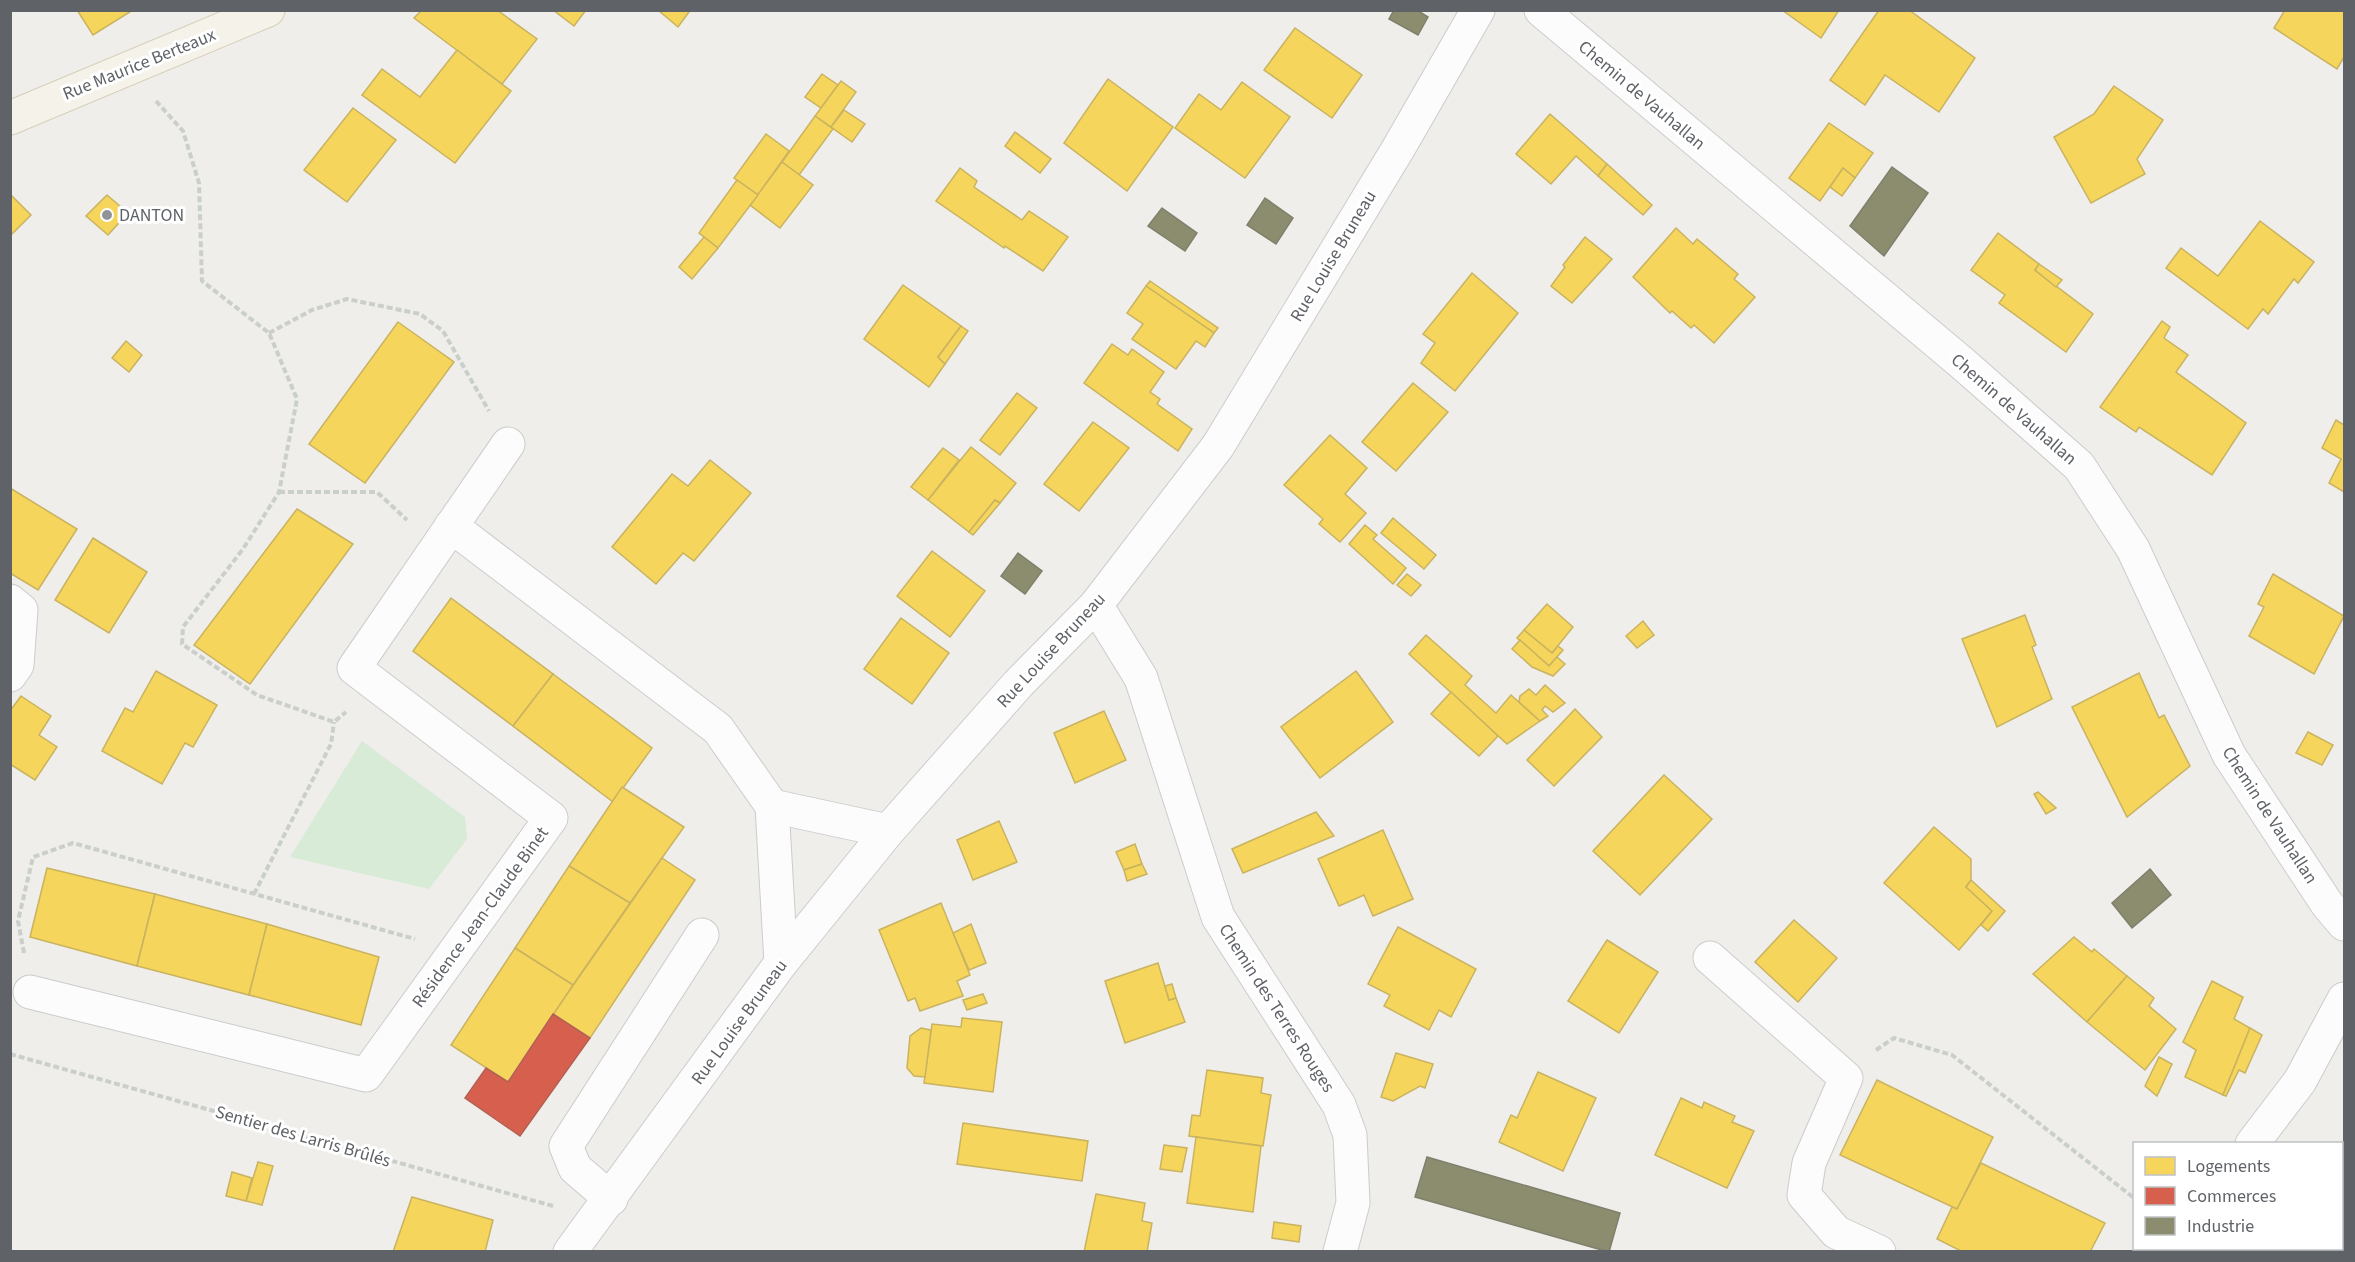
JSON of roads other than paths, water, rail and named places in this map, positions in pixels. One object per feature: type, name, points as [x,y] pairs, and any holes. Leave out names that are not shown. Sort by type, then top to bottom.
[{"type":"main road","name":"Rue Maurice Berteaux","points":[[10,118],[268,10]]},
{"type":"street","name":"Rue Louise Bruneau","points":[[570,1251],[781,963],[888,831],[1018,684],[1096,605],[1218,446],[1398,149],[1478,10]]},
{"type":"street","name":"Chemin de Vauhallan","points":[[1541,10],[1962,363],[2079,466],[2133,549],[2229,755],[2328,904],[2344,924]]},
{"type":"street","name":"Résidence Jean-Claude Binet","points":[[30,992],[366,1075],[551,818],[354,668],[508,444]]},
{"type":"street","points":[[444,537],[718,729],[772,806],[781,963]]},
{"type":"street","points":[[10,601],[21,610],[17,665],[10,675]]},
{"type":"street","name":"Chemin des Terres Rouges","points":[[1096,605],[1141,678],[1218,917],[1339,1105],[1350,1135],[1353,1203],[1341,1251]]},
{"type":"street","points":[[772,806],[888,831]]},
{"type":"street","points":[[603,1209],[575,1168],[566,1146],[702,935]]},
{"type":"street","points":[[1710,958],[1846,1078],[1809,1163],[1804,1196],[1836,1232],[1879,1251]]},
{"type":"street","points":[[2253,1142],[2300,1081],[2344,999]]},
{"type":"place","name":"DANTON","points":[[107,215]]}]
